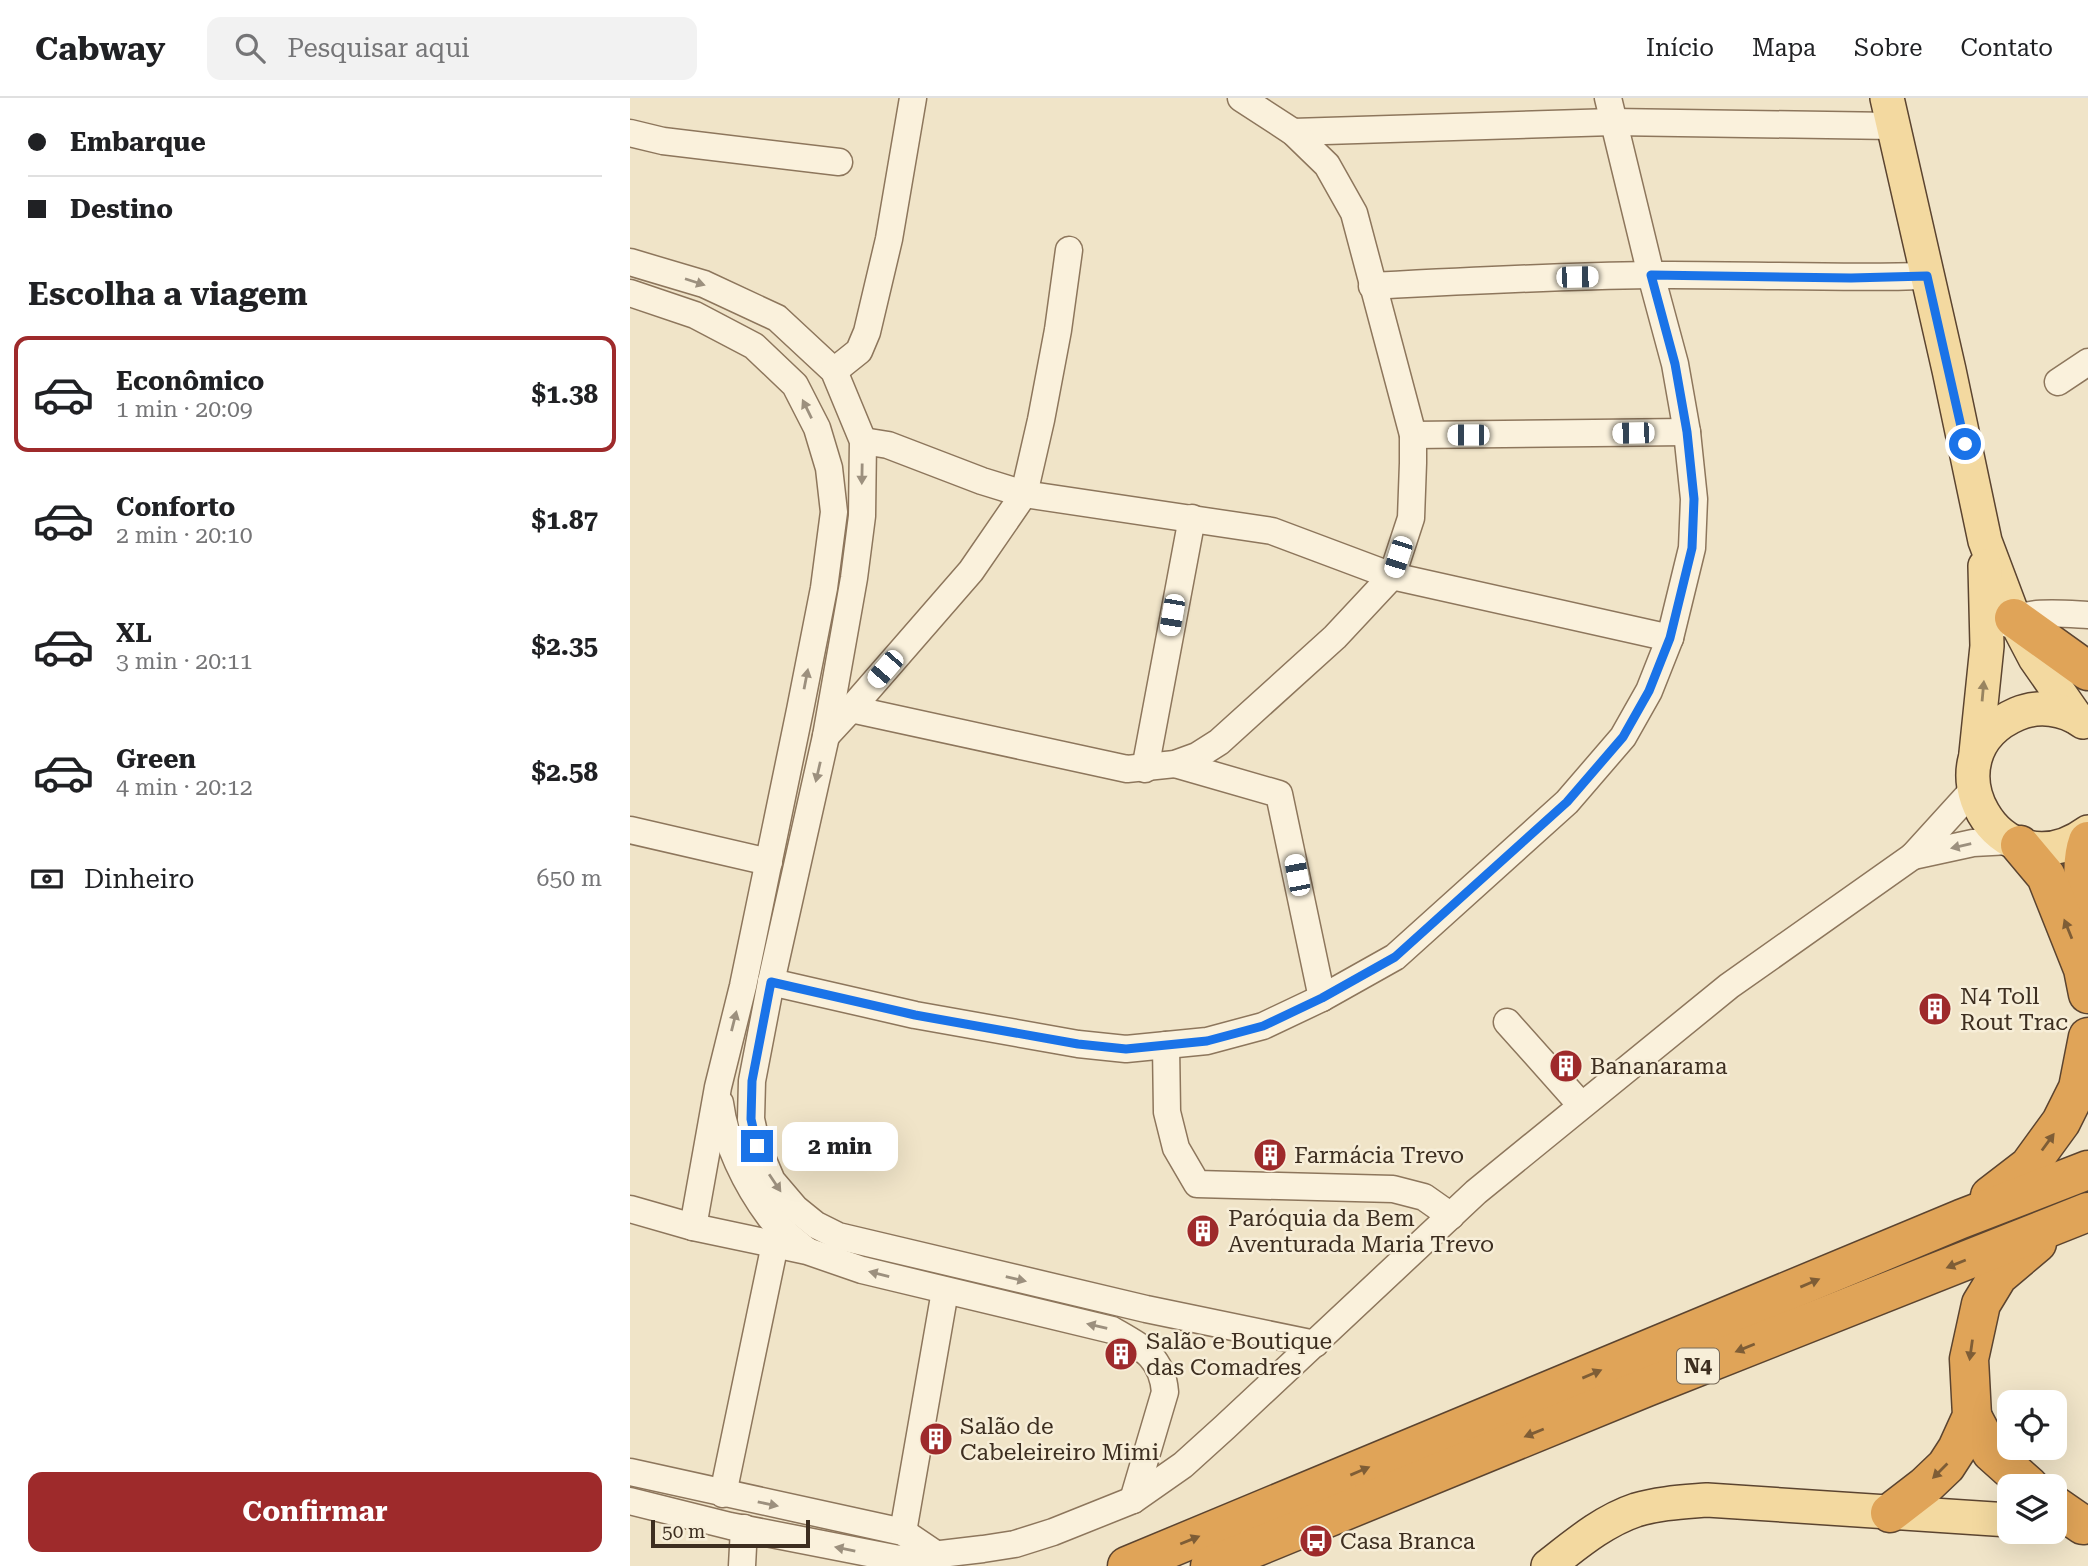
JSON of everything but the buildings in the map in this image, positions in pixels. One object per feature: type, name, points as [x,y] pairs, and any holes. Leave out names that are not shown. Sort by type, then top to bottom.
[{"type":"highway","points":[[2014,618],[2088,671]]},
{"type":"highway","points":[[2088,841],[2084,872],[2088,912]]},
{"type":"highway","points":[[2015,843],[2046,876],[2083,969],[2088,994]]},
{"type":"highway","points":[[1961,1219],[2029,1166],[2050,1139],[2078,1088],[2088,1037]]},
{"type":"highway","name":"N4","points":[[1126,1566],[1961,1219],[2088,1170]]},
{"type":"highway","points":[[2016,1474],[1991,1451],[1972,1416],[1969,1359],[1981,1304],[1998,1276],[2011,1263],[2037,1243],[2088,1212]]},
{"type":"highway","name":"N4","points":[[1210,1566],[1647,1387],[2088,1212]]},
{"type":"highway","points":[[1890,1513],[1946,1466],[1972,1416]]},
{"type":"main road","points":[[1890,112],[1985,541],[2014,618],[2035,658],[2082,721]]},
{"type":"main road","points":[[1985,541],[1987,646],[1974,774],[1981,813],[1993,829],[2015,843],[2039,849],[2059,847],[2077,841],[2088,832]]},
{"type":"main road","points":[[1974,774],[1982,743],[1993,729],[2007,718],[2024,711],[2042,709],[2059,710],[2082,721]]},
{"type":"main road","points":[[1548,1566],[1580,1540],[1613,1520],[1635,1510],[1661,1504],[1707,1500],[1997,1519]]},
{"type":"street","points":[[834,371],[859,351],[867,331],[889,239],[913,98]]},
{"type":"street","points":[[851,709],[1127,769],[1175,764],[1197,756],[1219,742],[1335,637],[1392,576],[1410,518],[1413,435],[1354,212],[1327,165],[1293,132],[1241,98]]},
{"type":"street","points":[[1293,132],[1611,110],[1890,112]]},
{"type":"street","points":[[771,982],[915,1015],[1078,1044],[1126,1049],[1207,1041],[1263,1026],[1322,998],[1395,957],[1567,802],[1623,737],[1649,691],[1670,638],[1692,548],[1694,499],[1687,432],[1675,364],[1611,110]]},
{"type":"street","points":[[630,133],[663,141],[839,162]]},
{"type":"street","points":[[826,736],[971,571],[1024,494],[1058,330],[1069,250]]},
{"type":"street","points":[[630,262],[704,284],[777,318],[834,371],[863,441],[862,516],[826,736],[771,982],[752,1081],[751,1119],[757,1146],[772,1181],[795,1208],[816,1225],[838,1236],[1146,1309],[1315,1344]]},
{"type":"street","points":[[1372,286],[1651,275],[1851,278],[1927,276]]},
{"type":"street","points":[[630,293],[695,315],[754,346],[795,384],[817,428],[829,468],[834,512],[824,588],[743,986],[718,1087],[693,1227]]},
{"type":"street","points":[[2057,382],[2088,362]]},
{"type":"street","points":[[1413,435],[1687,432]]},
{"type":"street","points":[[863,441],[888,445],[1024,494],[1272,531],[1392,576],[1670,638]]},
{"type":"street","points":[[1145,769],[1192,518]]},
{"type":"street","points":[[1987,646],[2014,618],[2049,613],[2088,615]]},
{"type":"street","points":[[1175,764],[1279,794],[1322,998]]},
{"type":"street","points":[[630,1501],[744,1528],[900,1559],[1015,1544],[1133,1500],[1183,1465],[1476,1192],[1581,1105],[1729,986],[1913,856],[1974,774]]},
{"type":"street","points":[[630,830],[769,862]]},
{"type":"street","points":[[1913,856],[1973,843],[2015,843]]},
{"type":"street","points":[[1507,1022],[1581,1105]]},
{"type":"street","points":[[1166,1045],[1167,1112],[1176,1148],[1197,1184],[1393,1189],[1424,1197],[1451,1216]]},
{"type":"street","points":[[718,1087],[724,1129],[746,1178],[771,1218],[807,1251]]},
{"type":"street","points":[[630,1209],[693,1227],[807,1251],[862,1270],[945,1291],[1112,1330],[1138,1345],[1158,1364],[1164,1377],[1164,1392],[1133,1500]]},
{"type":"street","points":[[723,1494],[775,1244]]},
{"type":"street","points":[[903,1532],[945,1291]]},
{"type":"street","points":[[630,1472],[903,1532],[937,1555]]},
{"type":"street","points":[[741,1566],[744,1528]]},
{"type":"place","name":"N4 Toll Rout Trac","points":[[1935,1009]]},
{"type":"place","name":"Bananarama","points":[[1566,1066]]},
{"type":"place","name":"Farmácia Trevo","points":[[1270,1155]]},
{"type":"place","name":"Paróquia da Bem Aventurada Maria Trevo","points":[[1203,1231]]},
{"type":"place","name":"Salão e Boutique das Comadres","points":[[1121,1354]]},
{"type":"place","name":"Salão de Cabeleireiro Mimi","points":[[936,1439]]},
{"type":"place","name":"Casa Branca","points":[[1316,1541]]},
{"type":"route","points":[[757,1146],[751,1119],[752,1081],[771,982],[915,1015],[1078,1044],[1126,1049],[1207,1041],[1263,1026],[1322,998],[1395,957],[1567,802],[1623,737],[1649,691],[1670,638],[1683,594],[1692,548],[1694,499],[1687,432],[1675,364],[1651,275],[1851,278],[1927,276],[1965,444]]}]
